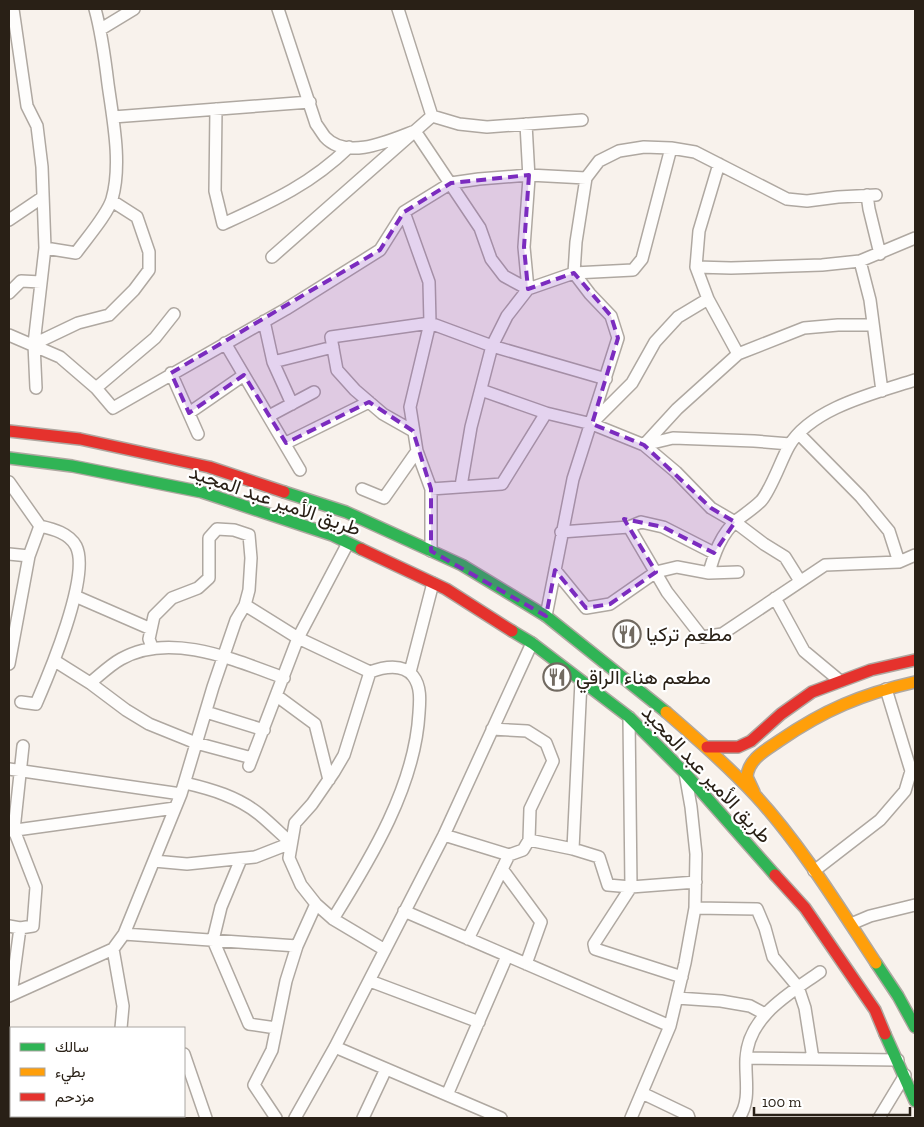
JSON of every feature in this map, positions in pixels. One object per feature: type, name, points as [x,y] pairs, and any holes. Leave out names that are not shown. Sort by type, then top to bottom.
[{"type":"main road","name":"طريق الأمير عبد المجيد","points":[[9,431],[80,439],[209,468],[346,512],[462,565],[546,616],[645,694],[707,747],[756,796],[784,830],[851,924],[898,996],[915,1027]]},
{"type":"main road","name":"طريق الأمير عبد المجيد","points":[[9,458],[72,466],[202,492],[332,535],[446,589],[532,643],[629,717],[685,773],[805,908],[875,1010],[915,1101]]},
{"type":"main road","points":[[707,747],[738,746],[751,741],[781,714],[812,692],[871,670],[915,660]]},
{"type":"main road","points":[[756,796],[748,782],[747,774],[751,764],[764,752],[804,724],[835,707],[886,689],[915,682]]},
{"type":"street","points":[[13,9],[27,106],[37,126],[43,198],[45,248],[34,344],[36,388]]},
{"type":"street","points":[[45,248],[76,253],[112,201],[115,186],[116,149],[101,29],[95,9]]},
{"type":"street","points":[[101,29],[134,9]]},
{"type":"street","points":[[278,9],[316,124],[326,138],[339,146],[360,148],[381,144],[415,131]]},
{"type":"street","points":[[398,9],[432,116]]},
{"type":"street","points":[[113,117],[310,102]]},
{"type":"street","points":[[216,109],[215,192],[223,224],[284,196],[315,177],[349,147]]},
{"type":"street","points":[[432,116],[459,124],[487,127],[582,120]]},
{"type":"street","points":[[272,257],[432,116]]},
{"type":"street","points":[[526,124],[529,175],[524,247],[528,289]]},
{"type":"street","points":[[415,131],[480,228],[492,259],[504,276],[528,289]]},
{"type":"street","points":[[546,616],[573,480],[618,338],[611,316],[590,294],[574,273],[576,242],[586,178],[599,161],[619,151],[644,147],[671,148],[695,152],[787,199],[807,201],[872,195],[869,209],[880,254]]},
{"type":"street","points":[[461,486],[471,427],[492,346],[507,316],[528,289],[574,273],[633,270],[642,259],[671,148]]},
{"type":"street","points":[[719,164],[699,231],[696,267],[708,299],[738,354]]},
{"type":"street","points":[[9,335],[34,344],[60,357],[96,388],[113,408],[380,250],[404,212],[451,183],[529,175],[586,178]]},
{"type":"street","points":[[9,220],[43,198]]},
{"type":"street","points":[[34,344],[78,323],[110,315],[134,290],[149,270],[149,252],[137,217],[112,201]]},
{"type":"street","points":[[404,212],[429,282],[430,323],[410,407],[417,451],[431,489],[431,551]]},
{"type":"street","points":[[696,267],[731,268],[822,265],[860,261],[915,238]]},
{"type":"street","points":[[860,261],[870,300],[882,390]]},
{"type":"street","points":[[9,293],[21,281],[41,282]]},
{"type":"street","points":[[592,424],[632,383],[655,342],[678,317],[708,299]]},
{"type":"street","points":[[96,388],[155,338],[174,314]]},
{"type":"street","points":[[264,320],[273,362],[292,404]]},
{"type":"street","points":[[413,430],[383,414],[337,370],[331,337],[430,323],[492,346],[606,379]]},
{"type":"street","points":[[644,445],[677,409],[738,354],[804,328],[838,325],[873,325]]},
{"type":"street","points":[[225,342],[286,443],[300,470]]},
{"type":"street","points":[[273,362],[333,347]]},
{"type":"street","points":[[171,373],[198,434]]},
{"type":"street","points":[[188,413],[244,375]]},
{"type":"street","points":[[708,573],[714,553],[726,533],[762,500],[790,444],[814,419],[845,404],[915,380]]},
{"type":"street","points":[[481,390],[546,413],[592,424],[644,445],[676,472],[711,508],[736,522],[764,544],[785,556],[800,581]]},
{"type":"street","points":[[269,416],[314,392]]},
{"type":"street","points":[[286,443],[369,402]]},
{"type":"street","points":[[431,489],[502,484],[546,413]]},
{"type":"street","points":[[799,434],[861,497],[889,531],[899,562]]},
{"type":"street","points":[[644,445],[672,438],[754,440],[790,444]]},
{"type":"street","points":[[362,489],[384,498],[417,451]]},
{"type":"street","points":[[9,482],[40,526],[58,530],[76,545],[79,560],[75,596],[55,661],[36,704],[22,702]]},
{"type":"street","points":[[562,532],[629,527],[641,522],[663,527],[714,553]]},
{"type":"street","points":[[9,664],[29,556],[40,526]]},
{"type":"street","points":[[629,527],[667,592],[702,637],[722,634],[825,565],[899,562],[915,555]]},
{"type":"street","points":[[23,746],[12,831],[36,887],[33,926],[14,927],[10,995],[113,948],[124,934],[185,783],[236,620],[245,606],[249,590],[251,558],[249,535],[234,530],[217,529],[209,538],[209,578],[198,588],[172,598],[154,616],[149,638],[152,648]]},
{"type":"street","points":[[55,661],[90,683],[126,710],[150,724],[250,762],[264,730],[298,638],[348,543]]},
{"type":"street","points":[[9,554],[29,556]]},
{"type":"street","points":[[555,570],[586,608],[610,604],[656,572],[677,567],[708,573],[738,572]]},
{"type":"street","points":[[410,672],[433,583]]},
{"type":"street","points":[[75,596],[151,629]]},
{"type":"street","points":[[775,598],[804,651],[840,681]]},
{"type":"street","points":[[245,606],[298,638],[370,672],[382,668],[395,667],[410,672],[417,681],[420,699],[418,731],[401,792],[363,870],[333,919]]},
{"type":"street","points":[[295,1118],[336,1047],[444,835],[532,643]]},
{"type":"street","points":[[90,683],[121,658],[152,648],[190,648],[224,656],[284,678]]},
{"type":"street","points":[[370,672],[344,755],[312,804],[295,823],[289,858],[301,885],[316,904],[333,919],[385,950]]},
{"type":"street","points":[[573,849],[581,681]]},
{"type":"street","points":[[814,871],[880,820],[905,791],[911,771],[886,689]]},
{"type":"street","points":[[277,696],[315,724],[329,780]]},
{"type":"street","points":[[206,712],[264,730]]},
{"type":"street","points":[[629,717],[631,887],[594,944],[595,949],[682,977]]},
{"type":"street","points":[[444,835],[509,855],[523,850],[529,840],[530,809],[553,761],[546,744],[527,731],[492,729]]},
{"type":"street","points":[[9,769],[180,794]]},
{"type":"street","points":[[631,1118],[670,1026],[682,977],[695,908],[696,854],[685,773]]},
{"type":"street","points":[[185,783],[231,797],[258,813],[291,843]]},
{"type":"street","points":[[12,831],[175,808]]},
{"type":"street","points":[[529,840],[573,849],[599,857],[608,885],[631,887],[696,882]]},
{"type":"street","points":[[154,861],[187,864],[255,858],[291,843]]},
{"type":"street","points":[[468,939],[509,855]]},
{"type":"street","points":[[241,859],[222,907],[213,940],[249,1024],[276,1028]]},
{"type":"street","points":[[502,869],[541,922],[526,964]]},
{"type":"street","points":[[276,1118],[254,1085],[272,1050],[286,981],[297,946],[316,904]]},
{"type":"street","points":[[851,924],[870,916],[915,905]]},
{"type":"street","points":[[695,908],[757,909],[765,928],[773,957],[798,987],[805,1008],[814,1059]]},
{"type":"street","points":[[404,911],[670,1026]]},
{"type":"street","points":[[124,934],[297,946]]},
{"type":"street","points":[[113,948],[123,1006],[122,1027]]},
{"type":"street","points":[[447,1095],[508,956]]},
{"type":"street","points":[[739,1118],[744,1110],[748,1089],[746,1058],[750,1036],[765,1014],[783,998],[820,972]]},
{"type":"street","points":[[370,981],[479,1022]]},
{"type":"street","points":[[677,998],[721,1001],[750,1006],[765,1014]]},
{"type":"street","points":[[336,1047],[502,1118]]},
{"type":"street","points":[[185,1057],[206,1118]]},
{"type":"street","points":[[746,1058],[898,1060]]},
{"type":"street","points":[[364,1118],[386,1068]]},
{"type":"street","points":[[879,1118],[905,1075]]},
{"type":"street","points":[[642,1093],[688,1115],[689,1118]]},
{"type":"highlighted area","points":[[529,175],[524,247],[528,289],[574,273],[611,316],[618,338],[592,424],[644,445],[711,508],[735,522],[714,553],[663,527],[624,519],[656,572],[610,604],[586,608],[555,570],[546,616],[431,551],[431,489],[413,431],[369,402],[286,443],[244,375],[189,413],[171,373],[380,250],[404,212],[451,183]]},
{"type":"traffic: fast","points":[[9,458],[72,466],[202,492],[332,535],[361,549]]},
{"type":"traffic: fast","points":[[284,492],[346,512],[462,565],[546,616],[666,712]]},
{"type":"traffic: fast","points":[[512,631],[532,643],[629,717],[685,773],[775,875]]},
{"type":"traffic: fast","points":[[876,963],[898,996],[915,1027]]},
{"type":"traffic: fast","points":[[885,1034],[915,1101]]},
{"type":"traffic: slow","points":[[754,792],[747,777],[748,771],[754,760],[769,748],[812,720],[844,704],[915,682]]},
{"type":"traffic: slow","points":[[666,712],[734,774],[773,815],[819,877],[876,963]]},
{"type":"traffic: jam","points":[[9,431],[80,439],[209,467],[284,492]]},
{"type":"traffic: jam","points":[[361,549],[446,589],[512,631]]},
{"type":"traffic: jam","points":[[707,747],[738,747],[751,741],[781,714],[812,692],[871,670],[915,660]]},
{"type":"traffic: jam","points":[[775,875],[805,908],[875,1010],[885,1034]]},
{"type":"place","name":"مطعم تركيا","points":[[627,634]]},
{"type":"place","name":"مطعم هناء الراقي","points":[[557,677]]}]
